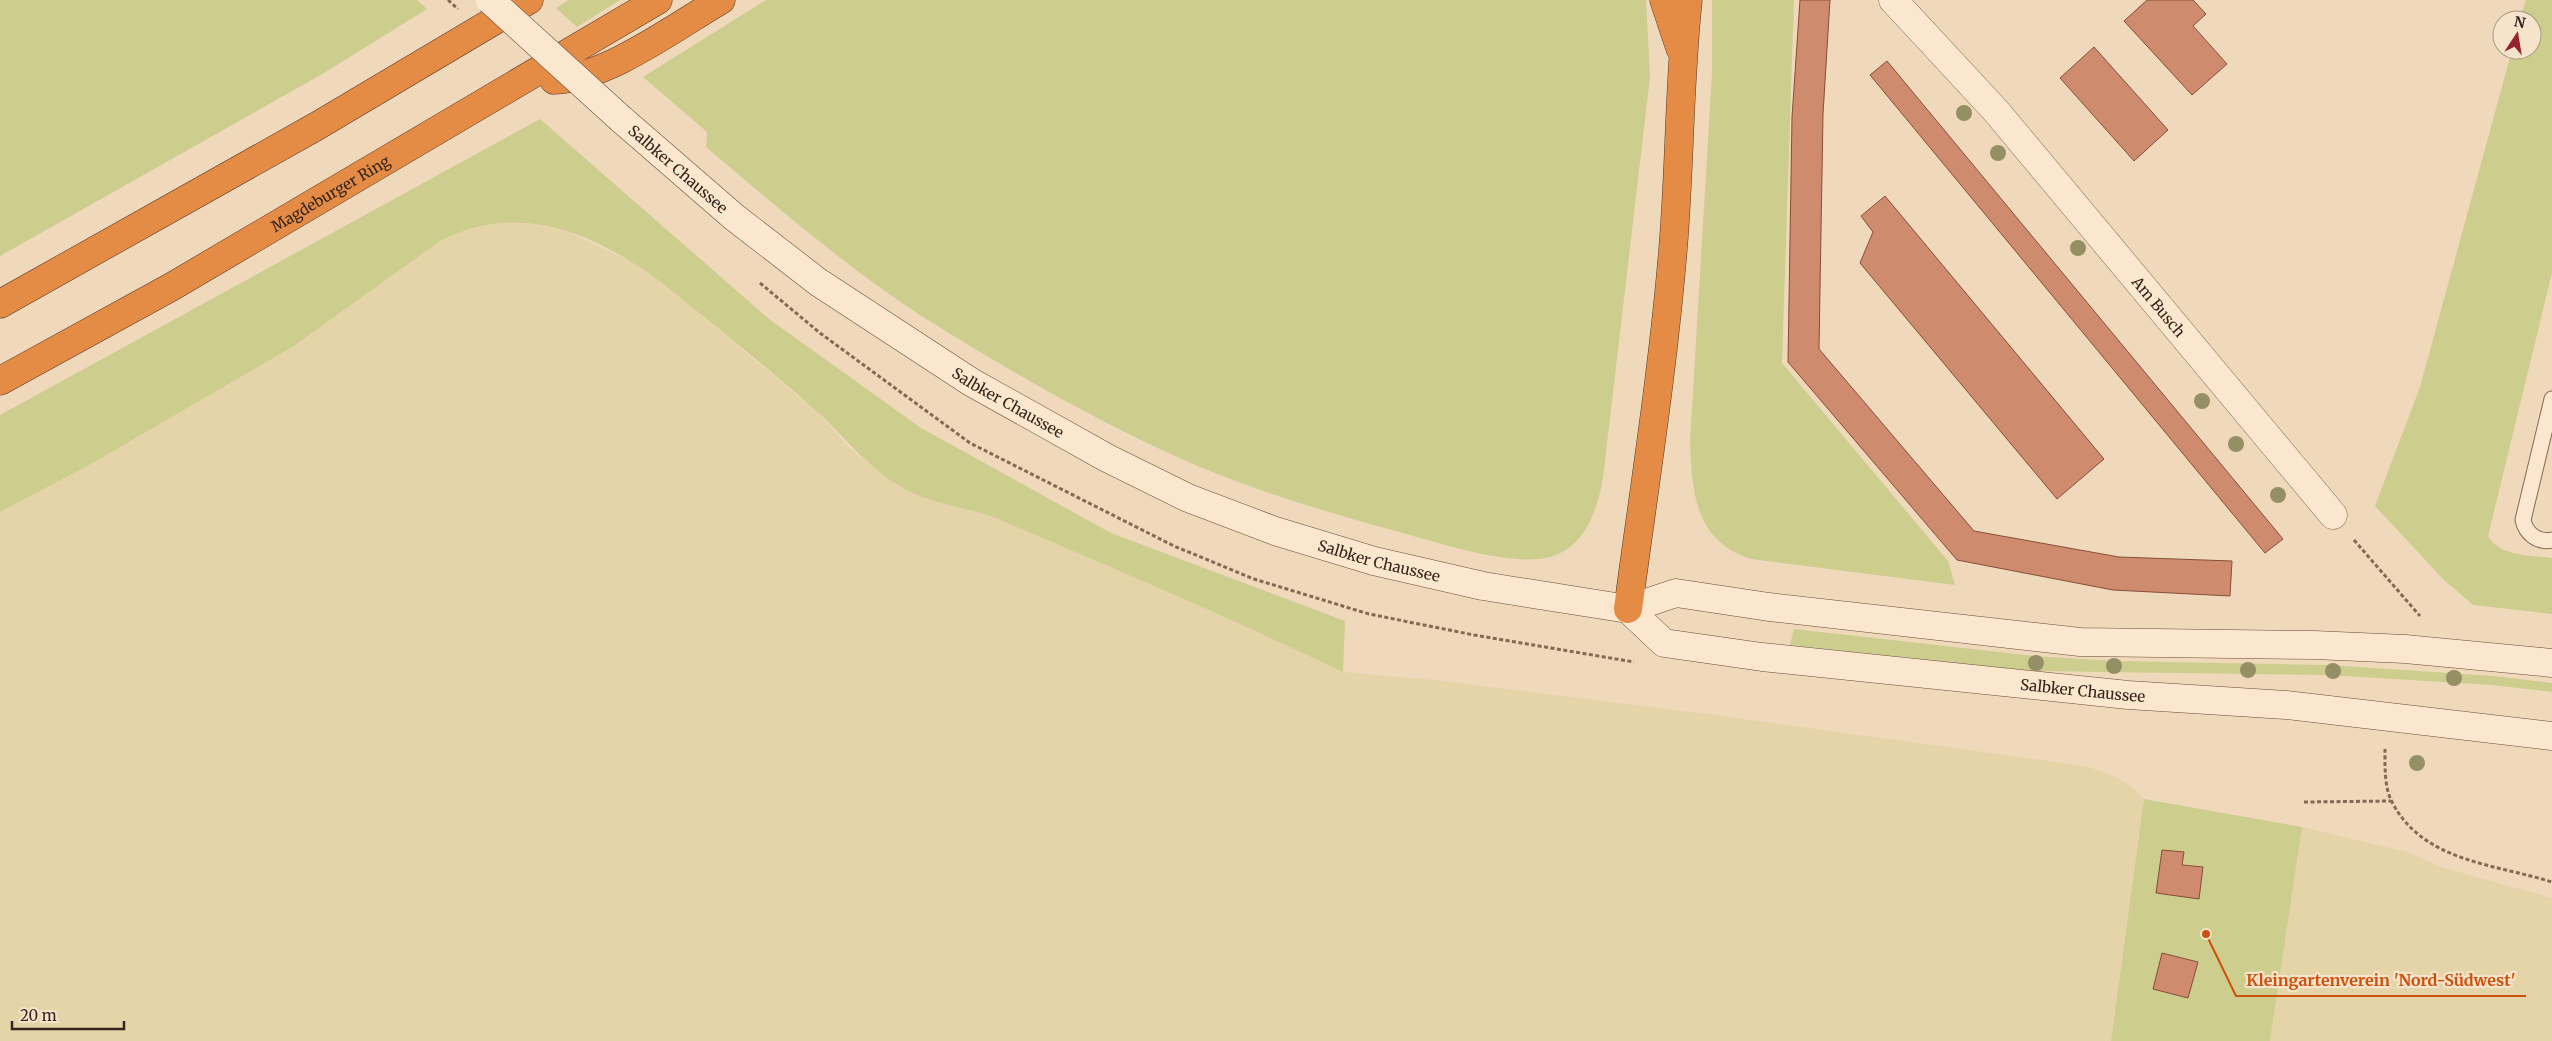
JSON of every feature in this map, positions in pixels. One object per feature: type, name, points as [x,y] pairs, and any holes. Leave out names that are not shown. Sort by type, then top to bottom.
[{"type":"highway","name":"Magdeburger Ring","points":[[0,381],[173,286],[658,0]]},
{"type":"highway","points":[[522,81],[568,80],[594,72],[618,61],[721,0]]},
{"type":"highway","points":[[1664,0],[1667,14],[1682,53]]},
{"type":"highway","points":[[1628,609],[1648,474],[1672,259],[1680,150],[1682,53],[1688,0]]},
{"type":"highway","points":[[0,304],[318,126],[509,4]]},
{"type":"main road","name":"Am Busch","points":[[1893,0],[1996,111],[2333,516]]},
{"type":"main road","name":"Salbker Chaussee","points":[[509,4],[621,119],[734,217],[818,282],[972,382],[1147,479],[1232,516],[1321,546],[1374,561],[1483,586],[1628,609],[1676,593],[1769,608],[2080,642],[2314,645],[2405,649],[2552,663]]},
{"type":"main road","name":"Salbker Chaussee","points":[[1628,609],[1664,643],[1772,658],[2118,694],[2286,705],[2552,736]]},
{"type":"lane","points":[[2552,399],[2523,520],[2525,528],[2533,536],[2544,541],[2552,540]]},
{"type":"path","points":[[2333,516],[2420,617],[2411,616]]},
{"type":"path","points":[[2385,716],[2385,770],[2391,801],[2415,832],[2430,844],[2450,854],[2552,882]]},
{"type":"path","points":[[2304,802],[2391,801]]},
{"type":"shaded area","points":[[521,221],[566,231],[634,263],[661,282],[816,411],[849,447],[902,488],[925,498],[997,518],[1257,630],[1343,672],[1434,680],[1707,714],[2070,764],[2088,767],[2115,776],[2136,790],[2144,799],[2111,1041],[0,1041],[0,512],[91,464],[294,346],[440,241],[463,229],[488,223]]},
{"type":"shaded area","points":[[2302,827],[2411,853],[2441,867],[2552,898],[2552,1041],[2270,1041]]},
{"type":"green space","points":[[0,0],[417,0],[427,9],[324,73],[0,256]]},
{"type":"green space","points":[[569,0],[620,0],[577,27],[556,8]]},
{"type":"green space","points":[[766,0],[1646,0],[1650,77],[1603,478],[1597,504],[1579,539],[1558,554],[1545,558],[1514,559],[1477,553],[1355,520],[1246,485],[1193,464],[1089,414],[988,357],[894,298],[785,214],[706,147],[707,132],[643,77]]},
{"type":"green space","points":[[1712,0],[1794,0],[1782,363],[1948,561],[1955,585],[1751,559],[1732,551],[1718,540],[1708,528],[1700,513],[1692,479],[1690,442],[1712,73]]},
{"type":"green space","points":[[2526,0],[2552,0],[2552,273],[2488,536],[2493,543],[2508,551],[2517,554],[2552,558],[2552,614],[2473,605],[2443,579],[2375,506],[2420,387],[2509,60],[2542,60],[2542,10],[2523,10]]},
{"type":"green space","points":[[540,119],[769,319],[921,428],[1111,533],[1345,621],[1343,672],[1216,613],[1003,521],[925,498],[901,487],[865,460],[826,420],[777,377],[661,282],[636,264],[582,237],[555,228],[527,223],[498,223],[469,229],[440,241],[294,346],[91,464],[0,512],[0,415]]},
{"type":"green space","points":[[1794,629],[2034,656],[2114,661],[2329,665],[2493,676],[2552,683],[2552,692],[2492,685],[2328,675],[2033,671],[1790,645]]},
{"type":"green space","points":[[2144,799],[2302,827],[2270,1041],[2111,1041]]},
{"type":"building","points":[[1800,0],[1830,0],[1823,114],[1819,349],[1974,531],[2119,557],[2232,561],[2230,596],[2113,590],[1957,560],[1788,362],[1792,117]]},
{"type":"building","points":[[2147,0],[2193,0],[2206,14],[2193,26],[2227,64],[2192,95],[2124,21]]},
{"type":"building","points":[[2094,47],[2168,130],[2134,161],[2060,78]]},
{"type":"building","points":[[1887,61],[2283,539],[2265,553],[1870,75]]},
{"type":"building","points":[[1885,196],[2104,459],[2057,499],[1860,263],[1873,232],[1861,216]]},
{"type":"building","points":[[2162,850],[2184,852],[2182,865],[2203,867],[2199,899],[2156,893]]},
{"type":"building","points":[[2162,953],[2198,962],[2188,998],[2153,989]]},
{"type":"place","name":"Kleingartenverein 'Nord-Südwest'","points":[[2206,934]]}]
